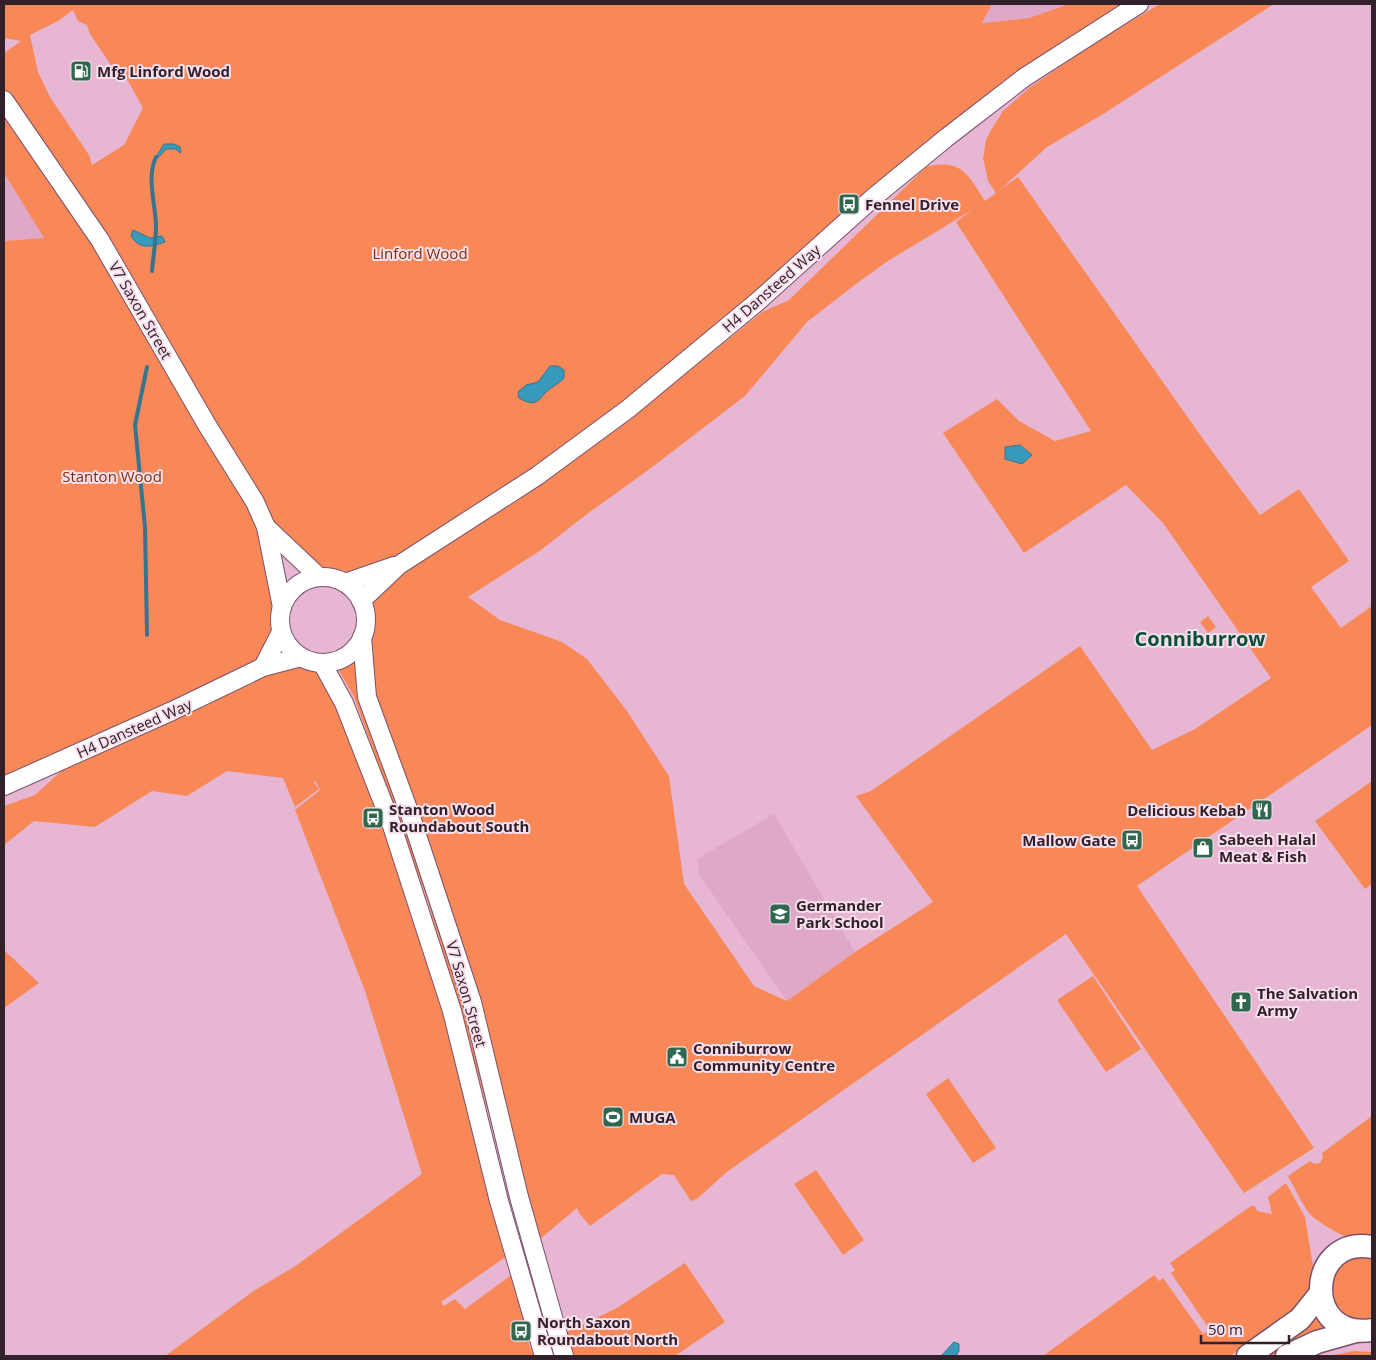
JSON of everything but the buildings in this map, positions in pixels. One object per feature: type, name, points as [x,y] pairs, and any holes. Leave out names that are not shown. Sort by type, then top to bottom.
[{"type":"main road","points":[[1364,1331],[1345,1328],[1335,1322],[1328,1313],[1320,1294],[1322,1274],[1332,1259],[1357,1246],[1372,1247]]},
{"type":"main road","points":[[1248,1356],[1300,1319],[1320,1294]]},
{"type":"main road","points":[[1287,1356],[1317,1342],[1364,1331]]},
{"type":"street","name":"H4 Dansteed Way","points":[[361,601],[404,561],[537,476],[628,409],[757,302],[874,197],[1025,77],[1139,4]]},
{"type":"street","name":"V7 Saxon Street","points":[[4,100],[100,240],[207,425],[245,484],[266,527],[282,607]]},
{"type":"street","name":"V7 Saxon Street","points":[[266,527],[319,577]]},
{"type":"street","name":"H4 Dansteed Way","points":[[345,583],[404,561]]},
{"type":"street","points":[[319,577],[332,578],[345,583],[354,591],[365,611],[365,625],[362,636],[355,648],[346,656],[322,663],[301,657],[289,646],[281,632],[280,620],[282,607],[287,596],[296,586],[306,580],[319,577]]},
{"type":"street","points":[[262,667],[281,632]]},
{"type":"street","name":"V7 Saxon Street","points":[[362,636],[367,697],[414,825],[472,1002],[519,1197],[564,1356]]},
{"type":"street","name":"H4 Dansteed Way","points":[[4,786],[172,711],[262,667],[301,657]]},
{"type":"street","name":"V7 Saxon Street","points":[[322,663],[344,703],[391,823],[452,1011],[499,1201],[544,1356]]},
{"type":"shaded area","points":[[992,4],[1069,4],[1029,18],[982,23]]},
{"type":"shaded area","points":[[4,173],[44,238],[4,241]]},
{"type":"shaded area","name":"Germander Park School","points":[[774,814],[855,952],[787,1001],[700,876],[697,859]]},
{"type":"green space","points":[[4,4],[992,4],[982,23],[1029,18],[1069,4],[1141,4],[1012,86],[667,377],[673,384],[762,312],[789,300],[926,167],[948,165],[963,171],[974,183],[985,201],[996,193],[988,181],[983,158],[986,140],[1003,111],[1029,88],[1095,43],[1160,4],[1274,4],[1100,116],[1047,147],[1001,189],[1018,177],[1206,443],[1260,515],[1299,489],[1349,561],[1311,587],[1341,628],[1372,606],[1372,725],[1137,886],[1314,1148],[1244,1193],[1066,934],[728,1171],[698,1198],[691,1201],[674,1175],[662,1174],[590,1226],[577,1208],[533,1245],[495,1098],[384,740],[362,637],[364,610],[361,601],[398,565],[345,583],[331,578],[319,577],[267,527],[282,607],[281,632],[263,667],[301,657],[322,663],[391,823],[514,1251],[441,1302],[444,1306],[455,1299],[465,1309],[518,1270],[526,1298],[528,1341],[535,1356],[165,1356],[255,1290],[294,1267],[422,1174],[365,991],[295,810],[320,790],[316,782],[313,781],[319,789],[295,807],[283,778],[227,771],[187,796],[152,791],[95,827],[34,821],[4,845],[4,806],[35,795],[82,752],[4,787],[4,241],[44,238],[4,173],[4,53],[21,41],[4,38]],"holes":[[[73,10],[78,21],[87,25],[90,34],[115,71],[127,79],[143,108],[124,145],[92,165],[89,155],[50,97],[38,72],[30,35],[58,21]],[[972,210],[956,222],[1091,431],[1055,441],[1019,421],[997,399],[943,433],[1024,553],[1126,485],[1163,523],[1271,678],[1195,729],[1152,750],[1080,646],[871,791],[856,796],[933,902],[855,952],[787,1001],[754,986],[684,884],[669,776],[627,711],[587,659],[562,642],[500,620],[468,597],[541,550],[745,396],[807,322],[856,284],[888,261]]]},
{"type":"green space","points":[[1208,616],[1216,627],[1208,633],[1200,622]]},
{"type":"green space","points":[[356,658],[468,1013],[514,1209],[462,1014],[426,896],[354,697],[338,669]]},
{"type":"green space","points":[[1372,781],[1372,884],[1365,889],[1315,821]]},
{"type":"green space","points":[[4,950],[39,983],[4,1008]]},
{"type":"green space","points":[[1093,976],[1141,1049],[1106,1072],[1057,1000]]},
{"type":"green space","points":[[948,1078],[996,1148],[973,1163],[926,1094]]},
{"type":"green space","points":[[1372,1116],[1372,1247],[1339,1234],[1314,1218],[1304,1205],[1288,1176],[1310,1161],[1314,1164],[1320,1163],[1323,1157],[1322,1153]]},
{"type":"green space","points":[[816,1170],[864,1240],[843,1255],[794,1184]]},
{"type":"green space","points":[[1286,1183],[1305,1217],[1313,1266],[1311,1286],[1301,1306],[1272,1328],[1230,1356],[1043,1356],[1154,1275],[1159,1281],[1163,1278],[1203,1334],[1210,1330],[1171,1273],[1175,1270],[1170,1263],[1251,1206],[1255,1206],[1257,1211],[1272,1214],[1268,1197]]},
{"type":"green space","points":[[1358,1256],[1372,1258],[1372,1319],[1357,1320],[1349,1318],[1338,1309],[1331,1295],[1331,1280],[1337,1267]]},
{"type":"green space","points":[[685,1263],[725,1322],[675,1356],[564,1356],[557,1337],[617,1308]]},
{"type":"green space","points":[[1317,1315],[1327,1330],[1274,1356],[1262,1356]]},
{"type":"green space","points":[[1354,1351],[1372,1352],[1372,1356],[1327,1356]]},
{"type":"water","points":[[164,144],[174,144],[180,147],[181,152],[176,149],[166,149],[158,158],[156,157]]},
{"type":"water","points":[[133,230],[150,238],[162,236],[165,242],[150,246],[138,244],[131,236]]},
{"type":"water","points":[[550,366],[558,366],[564,370],[564,378],[547,391],[538,401],[531,403],[519,398],[518,392],[526,385],[538,382]]},
{"type":"water","points":[[1020,445],[1032,455],[1022,464],[1005,459],[1005,447]]},
{"type":"water","points":[[954,1342],[959,1344],[959,1351],[956,1356],[941,1356]]},
{"type":"waterway","points":[[152,271],[156,238],[152,174],[156,157]]},
{"type":"waterway","points":[[147,367],[135,425],[145,527],[147,635]]},
{"type":"place","name":"Mfg Linford Wood","points":[[81,71]]},
{"type":"place","name":"Fennel Drive","points":[[849,204]]},
{"type":"place","name":"Delicious Kebab","points":[[1262,810]]},
{"type":"place","name":"Stanton Wood Roundabout South","points":[[373,818]]},
{"type":"place","name":"Mallow Gate","points":[[1132,840]]},
{"type":"place","name":"Sabeeh Halal Meat & Fish","points":[[1203,848]]},
{"type":"place","name":"Germander Park School","points":[[780,914]]},
{"type":"place","name":"The Salvation Army","points":[[1241,1002]]},
{"type":"place","name":"Conniburrow Community Centre","points":[[677,1057]]},
{"type":"place","name":"MUGA","points":[[613,1117]]},
{"type":"place","name":"North Saxon Roundabout North","points":[[521,1331]]},
{"type":"district","name":"Conniburrow","points":[[1200,638]]},
{"type":"park label","name":"Linford Wood","points":[[420,253]]},
{"type":"park label","name":"Stanton Wood","points":[[112,476]]}]
